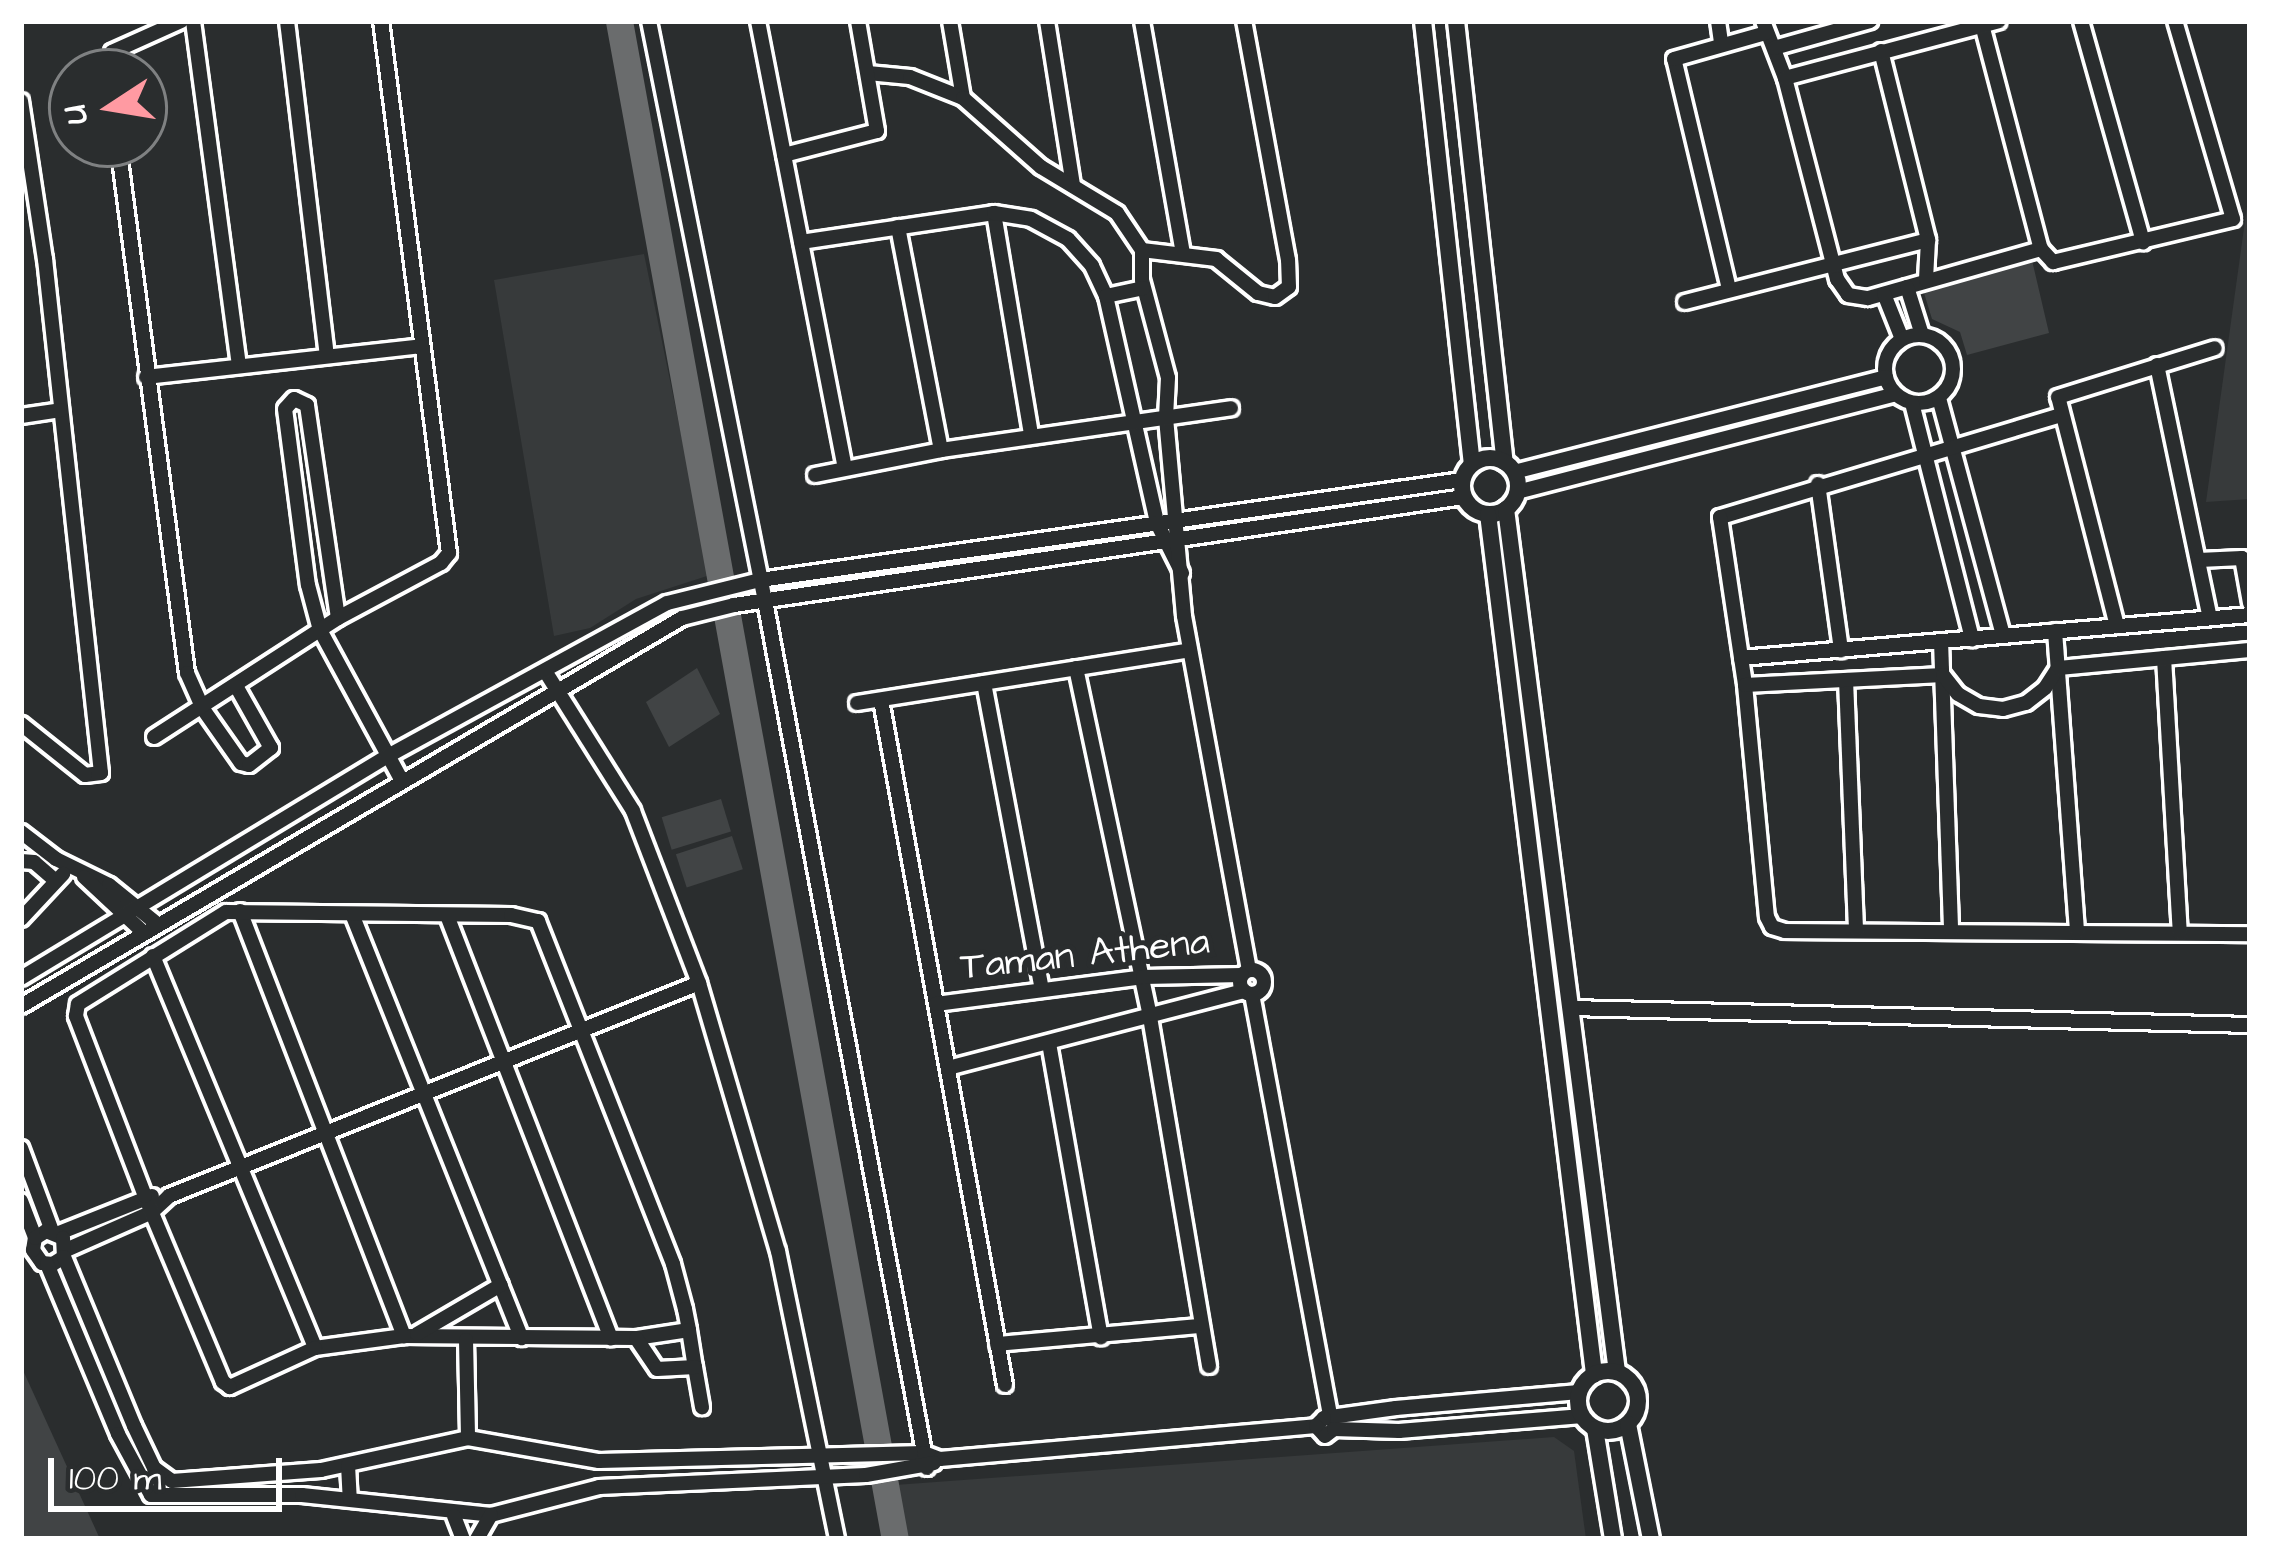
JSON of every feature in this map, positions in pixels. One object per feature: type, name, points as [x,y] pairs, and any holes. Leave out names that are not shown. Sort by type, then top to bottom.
[{"type":"street","points":[[121,48],[181,21]]},
{"type":"street","points":[[193,21],[239,366]]},
{"type":"street","points":[[286,21],[327,356]]},
{"type":"street","points":[[154,737],[338,618],[448,555],[381,21]]},
{"type":"street","points":[[649,21],[930,1460]]},
{"type":"street","points":[[758,21],[845,468]]},
{"type":"street","points":[[784,155],[875,133],[858,21]]},
{"type":"street","points":[[950,21],[963,98]]},
{"type":"street","points":[[1047,21],[1073,186]]},
{"type":"street","points":[[1142,21],[1183,253]]},
{"type":"street","points":[[1142,250],[1221,261],[1262,296],[1277,297],[1288,287],[1244,21]]},
{"type":"street","points":[[1423,21],[1466,480],[1488,514],[1594,1374]]},
{"type":"street","points":[[1456,21],[1510,467],[1517,492]]},
{"type":"street","points":[[1718,21],[1721,43]]},
{"type":"street","points":[[1774,48],[1870,21]]},
{"type":"street","points":[[1785,78],[1999,21]]},
{"type":"street","points":[[2081,21],[2143,242]]},
{"type":"street","points":[[1982,23],[2041,249],[2048,260],[2059,262],[2233,219],[2175,21]]},
{"type":"street","points":[[1729,289],[1674,63],[1680,53],[1764,27],[1785,78],[1833,263],[1849,295],[1884,294],[2041,249]]},
{"type":"street","points":[[1881,52],[1928,240],[1926,280]]},
{"type":"street","points":[[868,73],[910,77],[963,98],[1041,166],[1126,222],[1142,250],[1143,288],[1168,378],[1166,418],[1179,520],[1172,540]]},
{"type":"street","points":[[21,101],[103,769],[99,776],[86,775],[21,724]]},
{"type":"street","points":[[121,168],[188,673],[203,709],[242,764],[268,755],[270,744],[236,686]]},
{"type":"street","points":[[801,242],[994,212],[1031,219],[1060,232],[1087,259],[1106,296],[1156,523],[1172,540],[1182,573],[1190,650],[1327,1425]]},
{"type":"street","points":[[994,212],[1031,435]]},
{"type":"street","points":[[898,227],[940,449]]},
{"type":"street","points":[[1685,302],[1928,240]]},
{"type":"street","points":[[1907,286],[1922,335]]},
{"type":"street","points":[[1106,296],[1143,288]]},
{"type":"street","points":[[1884,294],[1902,339]]},
{"type":"street","points":[[1922,335],[1940,341],[1951,356],[1951,384],[1939,398],[1912,403],[1895,394],[1886,377],[1887,358],[1902,339],[1922,335]]},
{"type":"street","points":[[146,377],[421,346]]},
{"type":"street","points":[[2117,626],[2061,416],[2060,396],[2215,348]]},
{"type":"street","points":[[2157,364],[2210,618]]},
{"type":"street","points":[[21,1006],[656,632],[710,610],[1172,540],[1466,480],[1488,458],[1510,467],[1886,377]]},
{"type":"street","points":[[1617,1372],[1506,509],[1517,492],[1895,394]]},
{"type":"street","points":[[1939,398],[2003,636]]},
{"type":"street","points":[[338,618],[307,405],[294,399],[286,406],[288,436],[308,585],[320,630],[401,779]]},
{"type":"street","points":[[1912,403],[1972,639]]},
{"type":"street","points":[[815,475],[940,449],[1231,409]]},
{"type":"street","points":[[21,416],[61,410]]},
{"type":"street","points":[[2061,416],[1723,514],[1770,923],[1778,931],[2250,934]]},
{"type":"street","points":[[288,436],[312,433]]},
{"type":"street","points":[[21,978],[386,757],[649,611],[704,592],[760,580],[1466,480]]},
{"type":"street","points":[[1818,484],[1841,650]]},
{"type":"street","points":[[1488,514],[1506,509]]},
{"type":"street","points":[[2199,560],[2242,558],[2250,603]]},
{"type":"street","points":[[308,585],[332,580]]},
{"type":"street","points":[[649,611],[656,632]]},
{"type":"street","points":[[1741,658],[2250,615]]},
{"type":"street","points":[[2055,632],[2077,932]]},
{"type":"street","points":[[1941,641],[1951,931]]},
{"type":"street","points":[[857,704],[1190,650]]},
{"type":"street","points":[[2058,668],[2250,650]]},
{"type":"street","points":[[2164,658],[2180,933]]},
{"type":"street","points":[[1076,668],[1143,977],[1209,1366]]},
{"type":"street","points":[[1745,685],[1942,675],[1968,700],[2002,709],[2026,703],[2045,688],[2058,668]]},
{"type":"street","points":[[545,670],[633,811],[699,983],[762,1186],[824,1457],[837,1539]]},
{"type":"street","points":[[1846,680],[1856,929]]},
{"type":"street","points":[[984,683],[1042,989]]},
{"type":"street","points":[[881,700],[1005,1385]]},
{"type":"street","points":[[21,832],[80,873],[109,885],[142,931]]},
{"type":"street","points":[[21,861],[34,862],[59,878],[21,919]]},
{"type":"street","points":[[129,910],[156,923]]},
{"type":"street","points":[[240,911],[410,1336]]},
{"type":"street","points":[[689,1330],[636,1339],[410,1336],[315,1348],[239,1386],[223,1382],[75,1011],[81,1000],[214,917],[240,911],[448,918],[511,915],[539,922],[673,1264],[689,1330],[702,1407]]},
{"type":"street","points":[[352,914],[522,1338]]},
{"type":"street","points":[[448,918],[611,1338]]},
{"type":"street","points":[[153,956],[315,1348]]},
{"type":"street","name":"Taman Athena","points":[[936,1004],[1143,977],[1247,982]]},
{"type":"street","name":"Taman Athena","points":[[948,1068],[1150,1017],[1247,982]]},
{"type":"street","points":[[35,1251],[65,1254],[152,1211],[170,1196],[699,983]]},
{"type":"street","points":[[1570,1007],[2250,1024]]},
{"type":"street","points":[[1049,1043],[1101,1337]]},
{"type":"street","points":[[21,1148],[134,1426],[154,1468],[172,1481],[348,1465],[468,1438],[598,1461],[901,1454],[930,1460],[1327,1425],[1396,1408],[1579,1392],[1594,1374],[1617,1372],[1632,1382],[1639,1400],[1628,1424],[1651,1539]]},
{"type":"street","points":[[21,1267],[56,1232],[145,1196],[170,1196]]},
{"type":"street","points":[[21,1201],[35,1251],[118,1434],[152,1495],[350,1499],[454,1516],[491,1515],[599,1486],[866,1475],[904,1472],[930,1460]]},
{"type":"street","points":[[410,1336],[501,1285]]},
{"type":"street","points":[[998,1345],[1200,1326]]},
{"type":"street","points":[[636,1339],[657,1369],[695,1367]]},
{"type":"street","points":[[466,1340],[468,1438]]},
{"type":"street","points":[[1579,1392],[1613,1539]]},
{"type":"street","points":[[1327,1425],[1399,1431],[1588,1422],[1612,1431],[1628,1424]]},
{"type":"street","points":[[118,1434],[134,1426]]},
{"type":"street","points":[[729,1460],[730,1478]]},
{"type":"street","points":[[598,1461],[599,1486]]},
{"type":"street","points":[[348,1465],[350,1499]]},
{"type":"street","points":[[477,1539],[491,1515]]},
{"type":"street","points":[[454,1516],[463,1539]]},
{"type":"shaded area","points":[[2250,185],[2250,499],[2206,502]]},
{"type":"shaded area","points":[[644,254],[710,575],[636,599],[590,628],[554,636],[494,280]]},
{"type":"shaded area","points":[[2031,256],[2049,333],[1967,355],[1960,332],[1932,319],[1924,293]]},
{"type":"shaded area","points":[[697,668],[720,714],[669,747],[646,702]]},
{"type":"shaded area","points":[[721,799],[731,832],[672,850],[662,817]]},
{"type":"shaded area","points":[[732,836],[743,869],[687,888],[676,854]]},
{"type":"shaded area","points":[[21,1366],[100,1539],[21,1539]]},
{"type":"shaded area","points":[[1554,1437],[1574,1451],[1586,1539],[904,1539],[895,1485]]},
{"type":"waterway","points":[[619,21],[895,1539]]}]
